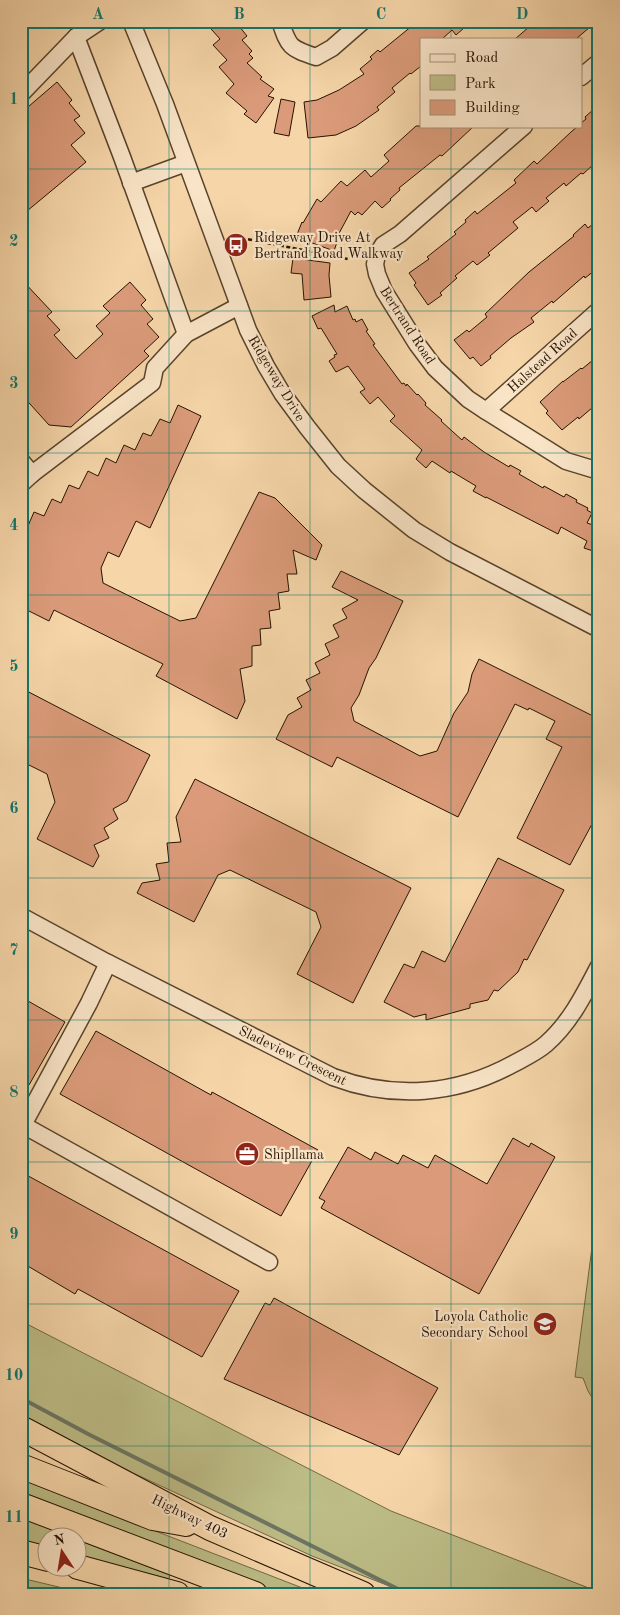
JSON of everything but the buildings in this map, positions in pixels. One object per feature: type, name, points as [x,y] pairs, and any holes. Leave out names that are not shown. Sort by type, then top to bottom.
[{"type":"highway","name":"Highway 403","points":[[21,1428],[210,1528],[364,1594]]},
{"type":"highway","points":[[21,1466],[153,1518],[210,1528]]},
{"type":"highway","points":[[21,1505],[254,1594]]},
{"type":"highway","points":[[21,1552],[38,1556]]},
{"type":"highway","points":[[88,1569],[177,1594]]},
{"type":"street","points":[[21,94],[76,37],[100,21]]},
{"type":"street","name":"Ridgeway Drive","points":[[131,21],[165,104],[248,330],[282,393],[322,446],[338,466],[364,490],[414,530],[450,552],[599,629]]},
{"type":"street","points":[[280,21],[288,44],[300,52],[316,57],[332,48],[363,21]]},
{"type":"street","points":[[76,37],[186,334]]},
{"type":"street","points":[[582,76],[599,62]]},
{"type":"street","name":"Bertrand Road","points":[[522,128],[400,234],[383,246],[377,255],[375,264],[376,274],[417,344],[435,368],[468,399],[566,461],[599,471]]},
{"type":"street","points":[[131,183],[186,163]]},
{"type":"street","points":[[25,473],[152,383],[155,368],[186,334],[238,306]]},
{"type":"street","name":"Halstead Road","points":[[486,411],[599,310]]},
{"type":"street","name":"Sladeview Crescent","points":[[21,916],[108,964],[333,1077],[376,1090],[423,1091],[466,1085],[495,1074],[545,1045],[570,1017],[595,983],[599,966]]},
{"type":"street","points":[[108,964],[89,1003],[22,1126],[268,1262]]},
{"type":"path","points":[[215,242],[237,237],[348,260]]},
{"type":"green space","points":[[599,1194],[599,1409],[588,1391],[583,1378],[575,1377]]},
{"type":"green space","points":[[21,1321],[391,1511],[599,1592],[599,1594],[410,1594],[312,1556],[133,1473],[21,1414]]},
{"type":"green space","points":[[21,1479],[318,1594],[274,1594],[21,1497]]},
{"type":"green space","points":[[21,1518],[48,1528],[38,1528],[38,1546],[21,1541]]},
{"type":"green space","points":[[88,1544],[170,1575],[169,1579],[88,1559]]},
{"type":"green space","points":[[21,1578],[88,1594],[21,1594]]},
{"type":"waterway","points":[[21,1398],[90,1435],[408,1594]]},
{"type":"place","name":"Ridgeway Drive At Bertrand Road Walkway","points":[[236,245]]},
{"type":"place","name":"Shipllama","points":[[247,1154]]},
{"type":"place","name":"Loyola Catholic Secondary School","points":[[545,1324]]}]
